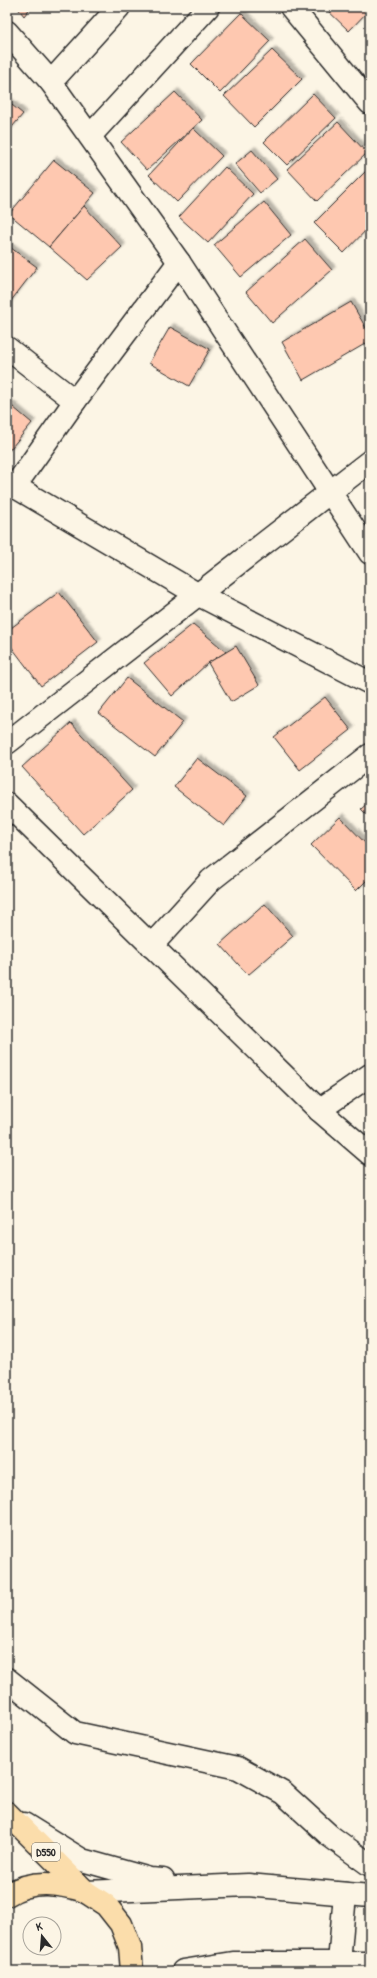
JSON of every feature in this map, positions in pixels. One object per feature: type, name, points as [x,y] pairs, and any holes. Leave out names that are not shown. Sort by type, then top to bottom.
[{"type":"highway","name":"D550","points":[[7,1813],[86,1892],[106,1905],[121,1924],[130,1946],[132,1971]]},
{"type":"highway","points":[[7,1894],[37,1884],[62,1884],[86,1892]]},
{"type":"street","points":[[51,82],[119,7]]},
{"type":"street","points":[[90,136],[208,7]]},
{"type":"street","points":[[291,7],[370,103]]},
{"type":"street","points":[[7,32],[51,82],[179,262],[332,492],[370,553]]},
{"type":"street","points":[[179,262],[11,484],[197,594],[370,683]]},
{"type":"street","points":[[7,348],[75,400]]},
{"type":"street","points":[[7,743],[370,461]]},
{"type":"street","points":[[151,946],[211,880],[370,755]]},
{"type":"street","points":[[7,804],[319,1110],[366,1144]]},
{"type":"street","points":[[319,1110],[370,1075]]},
{"type":"street","points":[[7,1679],[75,1733],[238,1768],[283,1793],[330,1836],[370,1865]]},
{"type":"street","points":[[7,1813],[82,1860],[150,1879],[248,1885],[370,1896]]},
{"type":"street","points":[[86,1892],[248,1885]]},
{"type":"street","points":[[339,1963],[345,1894]]},
{"type":"street","points":[[183,1971],[233,1963],[370,1963]]},
{"type":"building","points":[[17,7],[31,7],[24,16]]},
{"type":"building","points":[[324,7],[370,7],[370,9],[349,31]]},
{"type":"building","points":[[241,13],[270,41],[220,93],[191,64]]},
{"type":"building","points":[[272,50],[302,79],[254,127],[224,96]]},
{"type":"building","points":[[175,92],[202,120],[147,170],[121,142]]},
{"type":"building","points":[[313,94],[336,118],[287,165],[264,142]]},
{"type":"building","points":[[7,101],[23,114],[7,133]]},
{"type":"building","points":[[338,122],[367,153],[317,201],[287,169]]},
{"type":"building","points":[[193,128],[222,156],[177,202],[149,175]]},
{"type":"building","points":[[252,150],[277,179],[260,193],[235,164]]},
{"type":"building","points":[[54,160],[95,193],[49,247],[9,214]]},
{"type":"building","points":[[225,167],[253,194],[208,243],[179,217]]},
{"type":"building","points":[[370,167],[370,226],[344,253],[314,223]]},
{"type":"building","points":[[264,202],[291,235],[241,277],[214,245]]},
{"type":"building","points":[[84,206],[122,247],[87,280],[49,247]]},
{"type":"building","points":[[305,239],[332,270],[272,323],[246,292]]},
{"type":"building","points":[[7,245],[37,267],[7,306]]},
{"type":"building","points":[[351,302],[370,335],[370,341],[303,380],[282,342]]},
{"type":"building","points":[[170,327],[210,349],[189,386],[149,363]]},
{"type":"building","points":[[7,402],[32,423],[7,453]]},
{"type":"building","points":[[59,592],[98,642],[41,686],[7,641],[7,631]]},
{"type":"building","points":[[193,624],[226,652],[208,663],[172,696],[144,663]]},
{"type":"building","points":[[236,646],[259,685],[231,702],[208,663]]},
{"type":"building","points":[[127,678],[183,722],[155,757],[99,713]]},
{"type":"building","points":[[325,697],[351,730],[300,770],[274,737]]},
{"type":"building","points":[[71,723],[132,790],[83,834],[22,767]]},
{"type":"building","points":[[197,758],[247,796],[224,826],[174,787]]},
{"type":"building","points":[[370,801],[370,818],[361,809]]},
{"type":"building","points":[[340,817],[370,848],[370,877],[356,891],[311,845]]},
{"type":"building","points":[[265,904],[293,936],[248,975],[220,944]]}]
